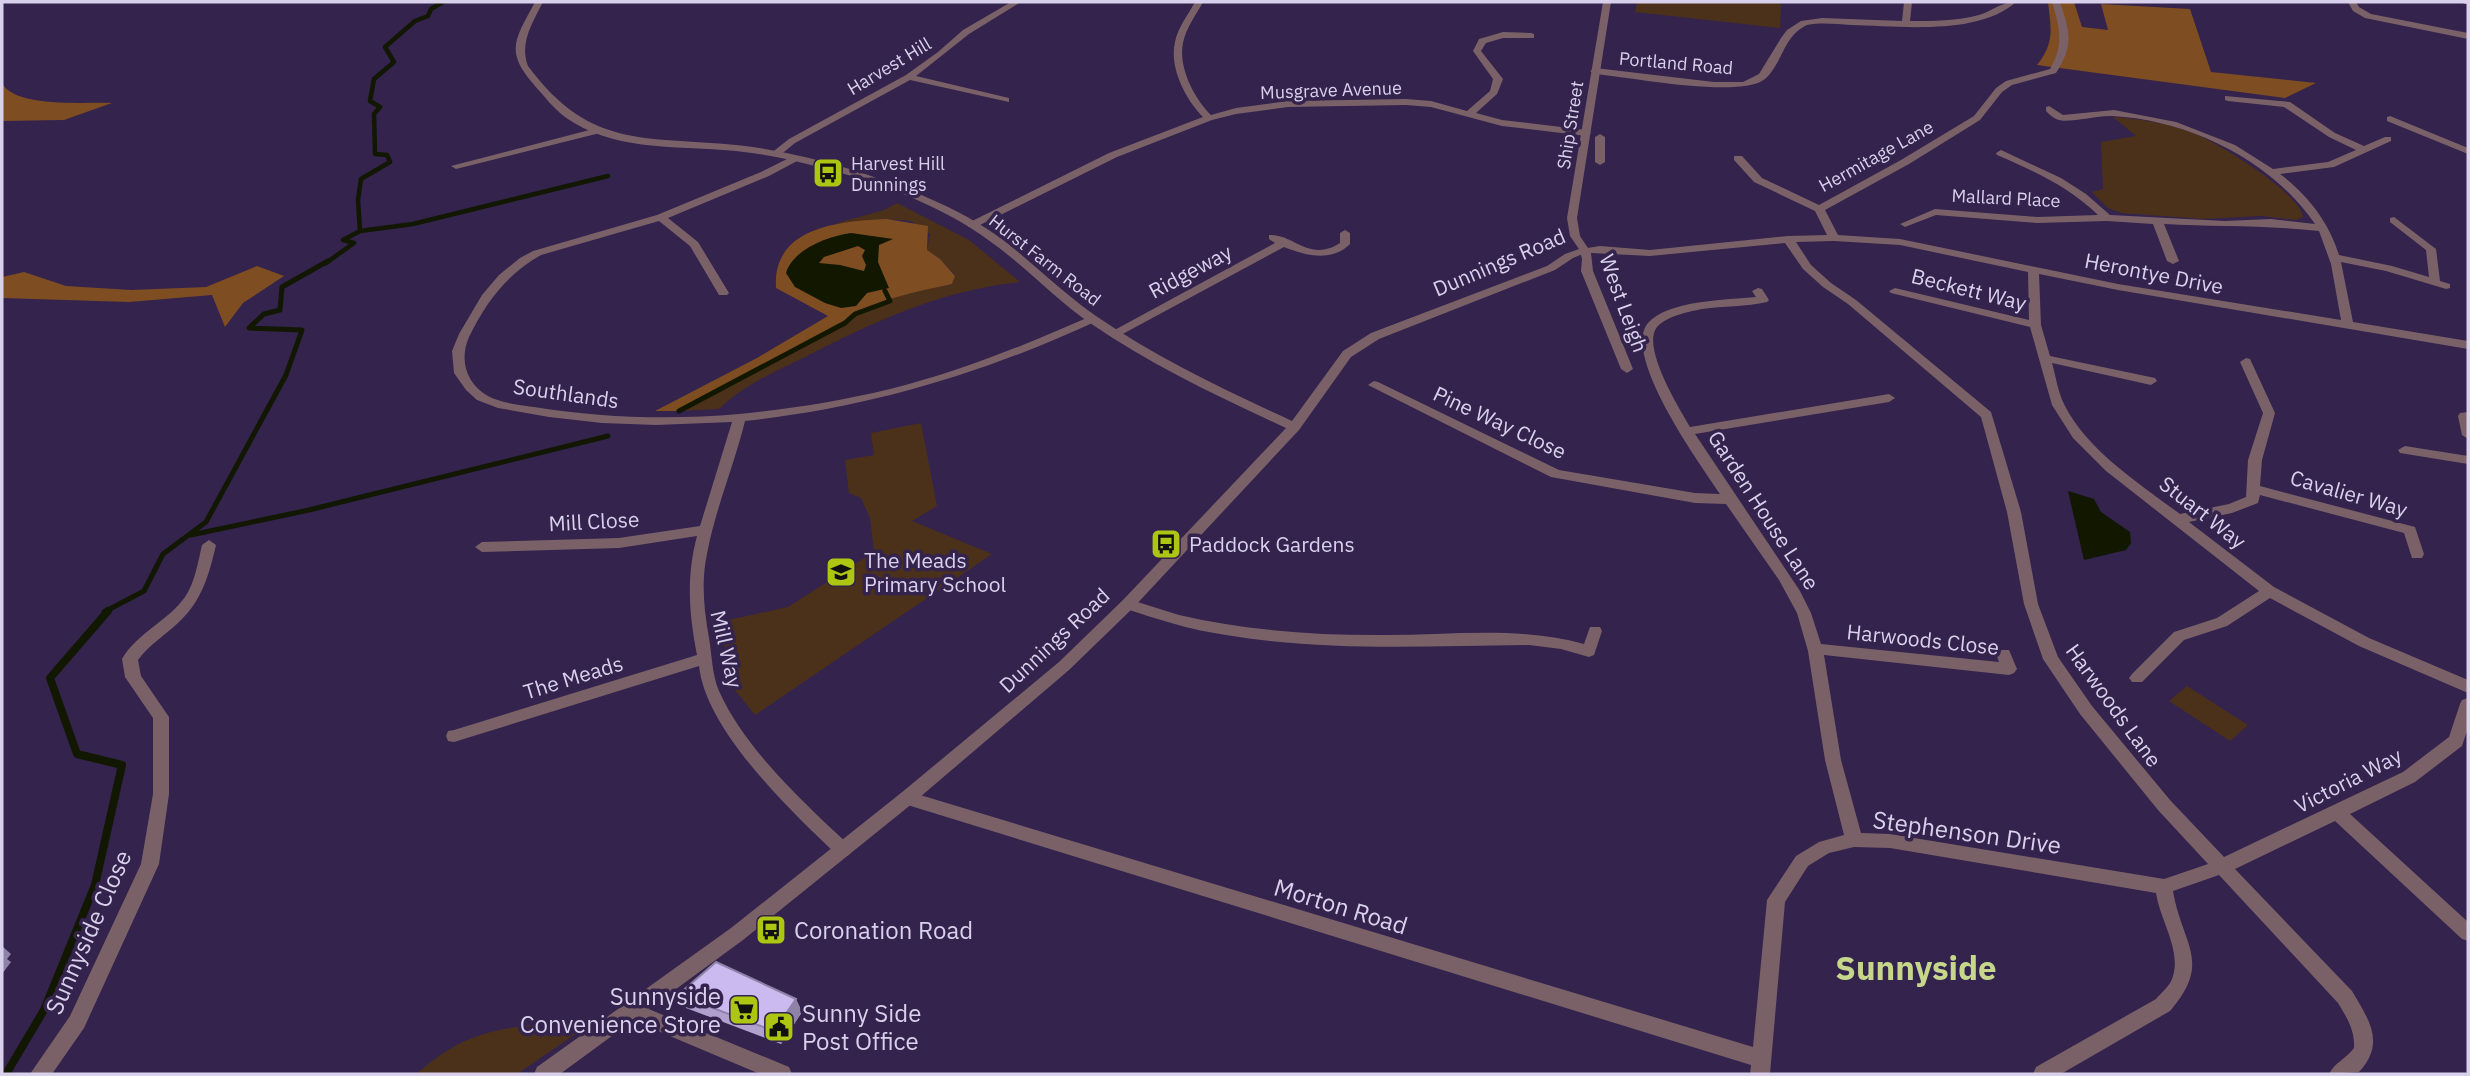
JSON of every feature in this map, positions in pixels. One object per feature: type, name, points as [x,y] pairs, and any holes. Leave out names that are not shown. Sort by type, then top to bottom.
[{"type":"street","name":"Hurst Farm Road","points":[[539,2],[522,37],[522,65],[568,114],[597,131],[646,144],[742,149],[795,158],[864,177],[914,196],[972,225],[1007,249],[1046,284],[1093,319],[1173,369],[1294,427]]},
{"type":"street","name":"Harvest Hill","points":[[775,154],[792,141],[909,77],[941,54],[965,32],[1017,2]]},
{"type":"street","points":[[1199,2],[1178,46],[1182,78],[1201,112],[1209,118]]},
{"type":"street","name":"Ship Street","points":[[1584,251],[1575,236],[1572,218],[1607,2]]},
{"type":"street","points":[[1906,22],[1908,2]]},
{"type":"street","name":"Portland Road","points":[[1595,71],[1716,85],[1746,85],[1765,76],[1788,34],[1799,24],[1974,20],[2004,9],[2012,2]]},
{"type":"street","name":"Hermitage Lane","points":[[1834,238],[1819,209],[1905,162],[1977,118],[1999,90],[2009,83],[2053,71],[2064,55],[2067,38],[2056,2]]},
{"type":"street","points":[[2352,2],[2356,9],[2368,16],[2468,36]]},
{"type":"street","points":[[1469,114],[1494,92],[1498,79],[1477,51],[1482,41],[1503,35],[1531,37]]},
{"type":"street","points":[[909,77],[1007,100]]},
{"type":"street","points":[[2228,98],[2287,104],[2332,135],[2363,149]]},
{"type":"street","name":"Musgrave Avenue","points":[[972,225],[1114,155],[1209,118],[1236,111],[1342,101],[1419,103],[1502,123],[1586,133]]},
{"type":"street","points":[[2049,109],[2061,118],[2112,113],[2157,119],[2182,126],[2219,141],[2270,172],[2289,188],[2323,228],[2334,257],[2348,326]]},
{"type":"street","points":[[2390,119],[2402,129],[2468,151]]},
{"type":"street","points":[[456,166],[597,131]]},
{"type":"street","points":[[1600,137],[1600,162]]},
{"type":"street","points":[[2270,172],[2330,165],[2388,139]]},
{"type":"street","points":[[1583,147],[1600,149]]},
{"type":"street","name":"Mallard Place","points":[[2001,153],[2065,183],[2085,196],[2107,218]]},
{"type":"street","name":"Mallard Place","points":[[2017,160],[2029,153]]},
{"type":"street","name":"Southlands","points":[[795,158],[765,174],[661,217],[537,253],[506,272],[480,305],[460,343],[455,356],[460,372],[477,395],[495,403],[541,413],[642,422],[739,418],[852,401],[891,392],[977,367],[1042,343],[1093,319]]},
{"type":"street","points":[[1738,159],[1758,180],[1819,209]]},
{"type":"street","name":"Mallard Place","points":[[1905,224],[1935,212],[2037,220],[2107,218],[2225,224],[2271,222],[2323,228]]},
{"type":"street","points":[[661,217],[694,244],[723,293]]},
{"type":"street","points":[[2334,257],[2388,268],[2441,284],[2431,249],[2394,220]]},
{"type":"street","points":[[2157,221],[2173,261]]},
{"type":"street","name":"Ridgeway","points":[[1115,333],[1278,240],[1295,249],[1325,252],[1340,249],[1345,244],[1345,233]]},
{"type":"street","points":[[1584,251],[1600,249],[1650,253],[1788,239],[1834,238]]},
{"type":"street","name":"Herontye Drive","points":[[1834,238],[1900,242],[2118,288],[2468,345]]},
{"type":"street","name":"Harwoods Lane","points":[[1788,239],[1807,267],[1827,285],[1852,302],[1987,415],[2014,512],[2031,604],[2052,659],[2086,710],[2140,777],[2345,997],[2364,1029],[2364,1052],[2350,1068],[2339,1074]]},
{"type":"street","name":"West Leigh","points":[[1584,251],[1588,259],[1587,271],[1627,369]]},
{"type":"street","name":"Dunnings Road","points":[[544,1074],[634,1012],[737,934],[907,798],[1064,666],[1128,604],[1294,427],[1347,354],[1375,336],[1551,268],[1569,256],[1584,251]]},
{"type":"street","name":"Stuart Way","points":[[2033,268],[2035,325],[2058,405],[2078,435],[2111,468],[2180,519],[2269,591],[2364,642],[2468,687]]},
{"type":"street","name":"Beckett Way","points":[[1895,291],[2035,325]]},
{"type":"street","name":"Garden House Lane","points":[[1764,300],[1684,308],[1651,326],[1646,337],[1651,365],[1689,431],[1704,464],[1786,578],[1810,625],[1817,649],[1828,733],[1854,840]]},
{"type":"street","points":[[2044,358],[2151,381]]},
{"type":"street","points":[[2180,519],[2232,508],[2253,500],[2255,460],[2269,413],[2246,362]]},
{"type":"street","points":[[1859,389],[1869,401]]},
{"type":"street","name":"Pine Way Close","points":[[1376,390],[1556,474],[1695,498],[1729,499]]},
{"type":"street","points":[[1689,431],[1889,398]]},
{"type":"street","points":[[2468,416],[2463,416],[2468,435]]},
{"type":"street","name":"Mill Way","points":[[739,418],[707,530],[696,583],[695,613],[711,691],[733,727],[804,814],[843,849]]},
{"type":"street","points":[[2405,450],[2468,460]]},
{"type":"street","name":"Cavalier Way","points":[[2254,489],[2410,530],[2417,554]]},
{"type":"street","name":"Mill Close","points":[[482,547],[620,543],[707,530]]},
{"type":"street","name":"Sunnyside Close","points":[[40,1074],[77,1022],[150,864],[161,794],[161,717],[133,677],[130,659],[141,644],[188,604],[197,589],[209,545]]},
{"type":"street","points":[[2137,678],[2179,636],[2222,622],[2269,591]]},
{"type":"street","points":[[1128,604],[1164,618],[1212,628],[1310,638],[1529,639],[1589,651],[1595,631]]},
{"type":"street","name":"Harwoods Close","points":[[1817,649],[2009,669],[2004,654]]},
{"type":"street","name":"The Meads","points":[[454,736],[705,658]]},
{"type":"street","name":"Victoria Way","points":[[2221,867],[2409,777],[2456,741],[2468,704]]},
{"type":"street","name":"Morton Road","points":[[907,798],[1761,1067]]},
{"type":"street","points":[[2336,811],[2468,933]]},
{"type":"street","name":"Stephenson Drive","points":[[1761,1067],[1776,900],[1801,861],[1825,847],[1854,840],[1890,841],[2164,887],[2221,867]]},
{"type":"street","points":[[2043,1074],[2163,1005],[2177,992],[2184,972],[2184,948],[2165,899],[2164,887]]},
{"type":"street","points":[[634,1012],[782,1074]]},
{"type":"shaded area","points":[[1637,2],[1781,2],[1780,28],[1635,12]]},
{"type":"shaded area","points":[[2048,2],[2074,2],[2082,27],[2108,30],[2101,4],[2190,9],[2211,72],[2316,83],[2285,98],[2037,65],[2049,42],[2051,28]]},
{"type":"shaded area","points":[[2,83],[9,91],[35,100],[112,103],[64,120],[2,121]]},
{"type":"shaded area","points":[[2113,117],[2163,124],[2204,138],[2238,157],[2273,182],[2288,195],[2303,217],[2296,220],[2261,216],[2203,219],[2121,213],[2108,208],[2092,192],[2103,189],[2101,142],[2136,136]]},
{"type":"shaded area","points":[[897,203],[969,240],[1020,282],[963,292],[910,309],[772,373],[719,409],[679,411],[845,323],[868,308],[881,302],[952,284],[955,275],[927,250],[930,234],[911,221],[887,219],[834,224],[884,210]]},
{"type":"shaded area","points":[[887,219],[928,226],[927,250],[940,259],[955,276],[952,284],[881,302],[679,411],[655,411],[757,358],[828,316],[776,288],[778,267],[785,251],[797,239],[831,225]]},
{"type":"shaded area","points":[[851,233],[893,239],[879,245],[878,262],[889,288],[867,293],[856,306],[841,308],[795,287],[786,273],[796,257],[804,251]],"holes":[[[858,246],[865,250],[862,256],[866,265],[864,271],[819,263],[824,257]]]},
{"type":"shaded area","points":[[257,266],[284,276],[243,303],[225,327],[212,295],[129,302],[2,298],[2,277],[24,272],[66,286],[131,290],[206,287]]},
{"type":"shaded area","points":[[921,423],[937,506],[912,521],[992,554],[755,715],[734,689],[719,622],[788,607],[874,552],[870,518],[861,498],[849,493],[845,460],[874,455],[871,433]]},
{"type":"shaded area","points":[[2068,491],[2094,499],[2101,512],[2130,532],[2131,543],[2126,550],[2084,560]]},
{"type":"shaded area","points":[[2187,686],[2248,725],[2230,741],[2169,701]]},
{"type":"shaded area","points":[[529,1025],[557,1026],[580,1031],[517,1074],[416,1074],[443,1053],[468,1040],[495,1031]]},
{"type":"building","name":"Sunnyside Convenience Store","points":[[716,962],[796,999],[774,1031],[678,995]]},
{"type":"waterway","points":[[360,231],[358,200],[361,179],[390,162],[387,155],[375,154],[374,114],[380,107],[370,101],[374,79],[394,62],[385,47],[415,21],[428,16],[431,9],[443,2]]},
{"type":"waterway","points":[[360,231],[413,224],[608,176]]},
{"type":"waterway","points":[[326,263],[354,243],[343,240],[360,231]]},
{"type":"waterway","points":[[104,612],[144,591],[163,554],[206,522],[286,375],[302,330],[249,328],[264,314],[280,310],[282,287],[328,261]]},
{"type":"waterway","points":[[679,411],[845,323],[855,314],[890,301],[885,291]]},
{"type":"waterway","points":[[191,535],[309,510],[608,436]]},
{"type":"waterway","points":[[6,1074],[44,1010],[95,885],[122,765],[77,754],[50,678],[108,611]]},
{"type":"place","name":"Harvest Hill Dunnings","points":[[828,173]]},
{"type":"place","name":"Paddock Gardens","points":[[1166,544]]},
{"type":"place","name":"The Meads Primary School","points":[[841,572]]},
{"type":"place","name":"Coronation Road","points":[[771,930]]},
{"type":"place","name":"Sunnyside Convenience Store","points":[[744,1010]]},
{"type":"place","name":"Sunny Side Post Office","points":[[779,1027]]},
{"type":"district","name":"Sunnyside","points":[[1916,967]]}]
